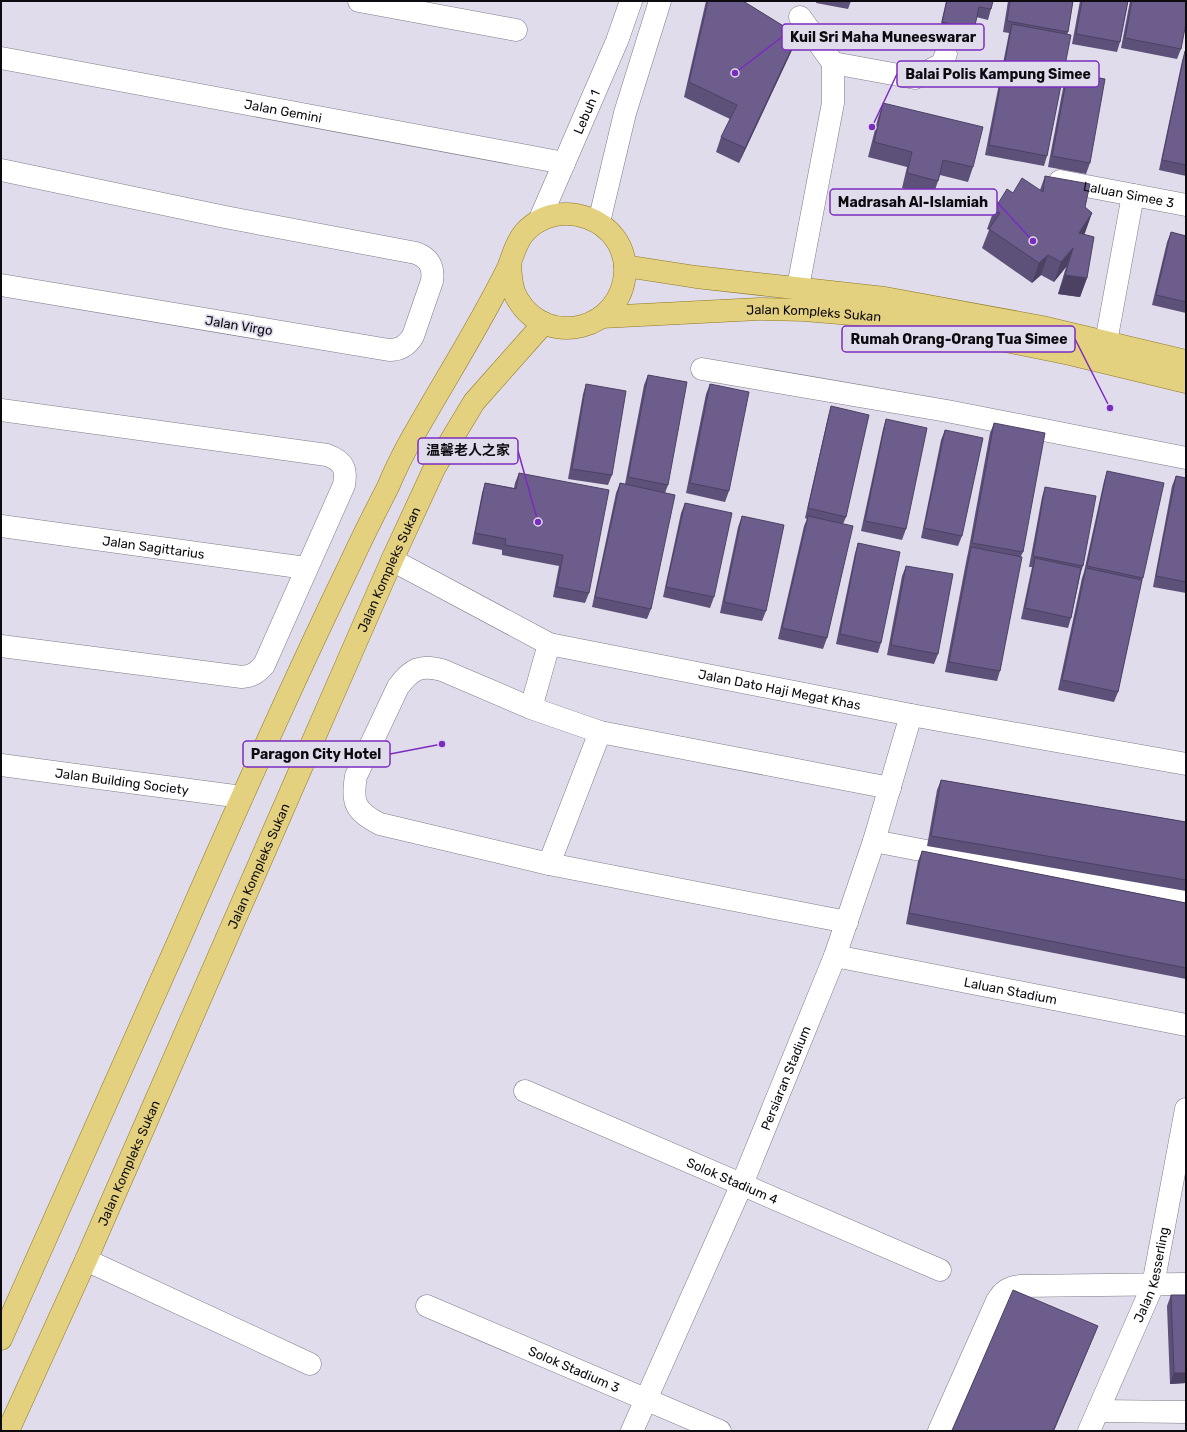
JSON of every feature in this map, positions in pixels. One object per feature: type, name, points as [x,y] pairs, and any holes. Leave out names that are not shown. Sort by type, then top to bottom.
[{"type":"main road","name":"Jalan Kompleks Sukan","points":[[1,1339],[242,797],[349,567],[409,442],[486,310],[510,263],[515,247],[525,232],[539,221],[555,215],[570,213],[585,216],[599,222],[612,234],[621,249],[625,266],[623,285],[616,303],[602,317],[584,326],[564,328],[544,323],[529,314],[517,299],[511,282],[510,263]]},
{"type":"main road","name":"Jalan Kompleks Sukan","points":[[625,266],[696,277],[798,287],[885,298],[1042,327],[1186,362]]},
{"type":"main road","name":"Jalan Kompleks Sukan","points":[[602,317],[766,310],[804,310],[887,317],[1070,354],[1186,382]]},
{"type":"main road","name":"Jalan Kompleks Sukan","points":[[8,1431],[86,1260],[392,560],[435,467],[474,402],[544,323]]},
{"type":"street","points":[[359,1],[516,30]]},
{"type":"street","name":"Lebuh 1","points":[[539,221],[617,41],[631,1]]},
{"type":"street","points":[[599,222],[625,113],[660,1]]},
{"type":"street","points":[[798,287],[833,103],[833,63],[800,17]]},
{"type":"street","points":[[833,63],[915,78],[942,64],[946,54]]},
{"type":"street","name":"Jalan Gemini","points":[[1,58],[564,162]]},
{"type":"street","name":"Jalan Virgo","points":[[1,170],[225,217],[416,253],[425,256],[431,264],[434,272],[413,336],[409,343],[396,350],[1,286]]},
{"type":"street","name":"Laluan Simee 3","points":[[1048,179],[1186,205]]},
{"type":"street","points":[[1106,342],[1133,195]]},
{"type":"street","points":[[702,369],[947,411],[1186,458]]},
{"type":"street","points":[[1,410],[327,455],[336,458],[343,466],[346,475],[344,485],[264,664],[258,672],[250,676],[242,677],[1,646]]},
{"type":"street","name":"Jalan Sagittarius","points":[[1,526],[306,568]]},
{"type":"street","name":"Jalan Dato Haji Megat Khas","points":[[392,560],[549,644],[911,714],[1186,764]]},
{"type":"street","points":[[531,708],[549,644]]},
{"type":"street","points":[[847,922],[549,864],[380,824],[366,817],[356,806],[353,791],[356,776],[398,687],[406,676],[417,669],[430,667],[442,670],[531,708],[600,732],[890,788]]},
{"type":"street","name":"Persiaran Stadium","points":[[632,1431],[742,1184],[835,956],[874,841],[911,714]]},
{"type":"street","points":[[549,864],[600,732]]},
{"type":"street","name":"Jalan Building Society","points":[[1,766],[242,797]]},
{"type":"street","points":[[874,841],[1186,902]]},
{"type":"street","name":"Laluan Stadium","points":[[835,956],[1186,1025]]},
{"type":"street","name":"Solok Stadium 4","points":[[525,1091],[940,1270]]},
{"type":"street","name":"Jalan Kesserling","points":[[1089,1431],[1153,1285],[1186,1109]]},
{"type":"street","points":[[86,1260],[310,1364]]},
{"type":"street","points":[[939,1431],[997,1301],[1001,1294],[1006,1290],[1013,1286],[1186,1284]]},
{"type":"street","name":"Solok Stadium 3","points":[[427,1306],[720,1431]]},
{"type":"street","points":[[1098,1411],[1186,1412]]},
{"type":"building","points":[[708,1],[743,1],[798,35],[745,148],[721,137],[737,105],[689,82]]},
{"type":"building","points":[[947,1],[993,1],[991,9],[979,7],[974,30],[942,22]]},
{"type":"building","points":[[1010,1],[1073,1],[1068,32],[1007,21]]},
{"type":"building","points":[[1082,1],[1128,1],[1120,42],[1076,34]]},
{"type":"building","points":[[1132,1],[1186,1],[1186,23],[1181,49],[1125,38]]},
{"type":"building","points":[[1012,24],[1071,35],[1047,156],[989,145]]},
{"type":"building","points":[[1186,51],[1186,165],[1162,160]]},
{"type":"building","points":[[1068,72],[1105,79],[1090,163],[1052,156]]},
{"type":"building","points":[[883,103],[983,127],[973,167],[943,160],[938,181],[907,173],[912,152],[874,142]]},
{"type":"building","points":[[1045,176],[1090,184],[1085,207],[1092,213],[1079,233],[1094,237],[1087,278],[1065,275],[1073,248],[1061,262],[1048,255],[1039,263],[989,229],[1000,213],[994,210],[1007,189],[1013,193],[1022,178],[1043,192]]},
{"type":"building","points":[[1171,232],[1186,236],[1186,302],[1156,295]]},
{"type":"building","points":[[648,375],[687,382],[668,485],[628,477]]},
{"type":"building","points":[[586,384],[626,391],[612,475],[572,469]]},
{"type":"building","points":[[710,384],[749,392],[729,491],[690,483]]},
{"type":"building","points":[[831,406],[869,415],[846,517],[808,508]]},
{"type":"building","points":[[886,419],[927,428],[906,529],[865,521]]},
{"type":"building","points":[[994,423],[1045,433],[1023,552],[972,543]]},
{"type":"building","points":[[945,430],[983,438],[962,536],[924,528]]},
{"type":"building","points":[[1107,471],[1164,483],[1143,578],[1087,566]]},
{"type":"building","points":[[519,473],[609,490],[589,593],[557,587],[563,555],[505,545],[506,539],[475,533],[485,483],[516,489]]},
{"type":"building","points":[[1176,476],[1186,478],[1186,582],[1156,576]]},
{"type":"building","points":[[620,483],[675,495],[651,609],[595,597]]},
{"type":"building","points":[[1045,487],[1096,496],[1083,566],[1033,556]]},
{"type":"building","points":[[685,503],[732,513],[714,597],[666,587]]},
{"type":"building","points":[[742,516],[784,525],[766,611],[724,602]]},
{"type":"building","points":[[808,516],[853,526],[827,638],[782,628]]},
{"type":"building","points":[[858,543],[900,552],[881,643],[840,634]]},
{"type":"building","points":[[971,547],[1022,557],[1000,671],[949,662]]},
{"type":"building","points":[[1035,558],[1081,568],[1071,618],[1025,608]]},
{"type":"building","points":[[906,566],[953,574],[938,654],[891,645]]},
{"type":"building","points":[[1086,568],[1142,580],[1118,692],[1062,680]]},
{"type":"building","points":[[941,780],[1186,822],[1186,880],[931,836]]},
{"type":"building","points":[[922,851],[1186,903],[1186,968],[909,913]]},
{"type":"building","points":[[1013,1290],[1098,1326],[1053,1431],[952,1431]]},
{"type":"building","points":[[1171,1295],[1186,1295],[1186,1373],[1174,1373]]},
{"type":"place","name":"Kuil Sri Maha Muneeswarar","points":[[735,73]]},
{"type":"place","name":"Balai Polis Kampung Simee","points":[[872,127]]},
{"type":"place","name":"Madrasah Al-Islamiah","points":[[1033,241]]},
{"type":"place","name":"Rumah Orang-Orang Tua Simee","points":[[1110,408]]},
{"type":"place","name":"温馨老人之家","points":[[538,522]]},
{"type":"place","name":"Paragon City Hotel","points":[[442,744]]}]
